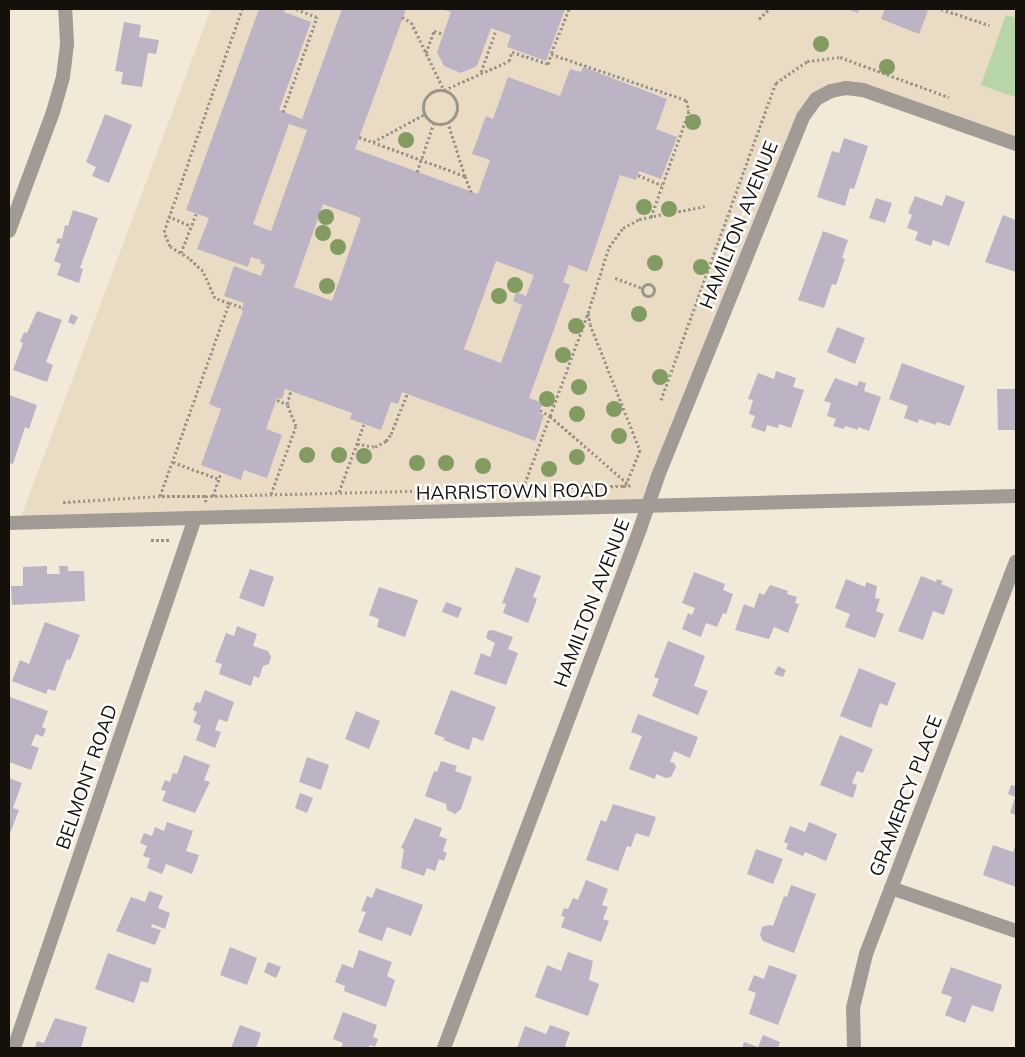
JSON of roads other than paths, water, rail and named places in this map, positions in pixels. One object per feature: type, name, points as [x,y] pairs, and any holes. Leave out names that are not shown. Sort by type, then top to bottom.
[{"type":"street","points":[[9,231],[53,112],[63,77],[67,43],[65,9]]},
{"type":"street","name":"HAMILTON AVENUE","points":[[444,1048],[648,508],[661,467],[803,118],[816,99],[831,91],[846,88],[863,90],[1016,144]]},
{"type":"street","name":"HARRISTOWN ROAD","points":[[9,523],[648,508],[1016,496]]},
{"type":"street","name":"BELMONT ROAD","points":[[14,1048],[188,539],[200,518]]},
{"type":"street","name":"GRAMERCY PLACE","points":[[854,1048],[854,1008],[866,954],[1016,562]]},
{"type":"street","points":[[891,888],[1016,931]]}]
